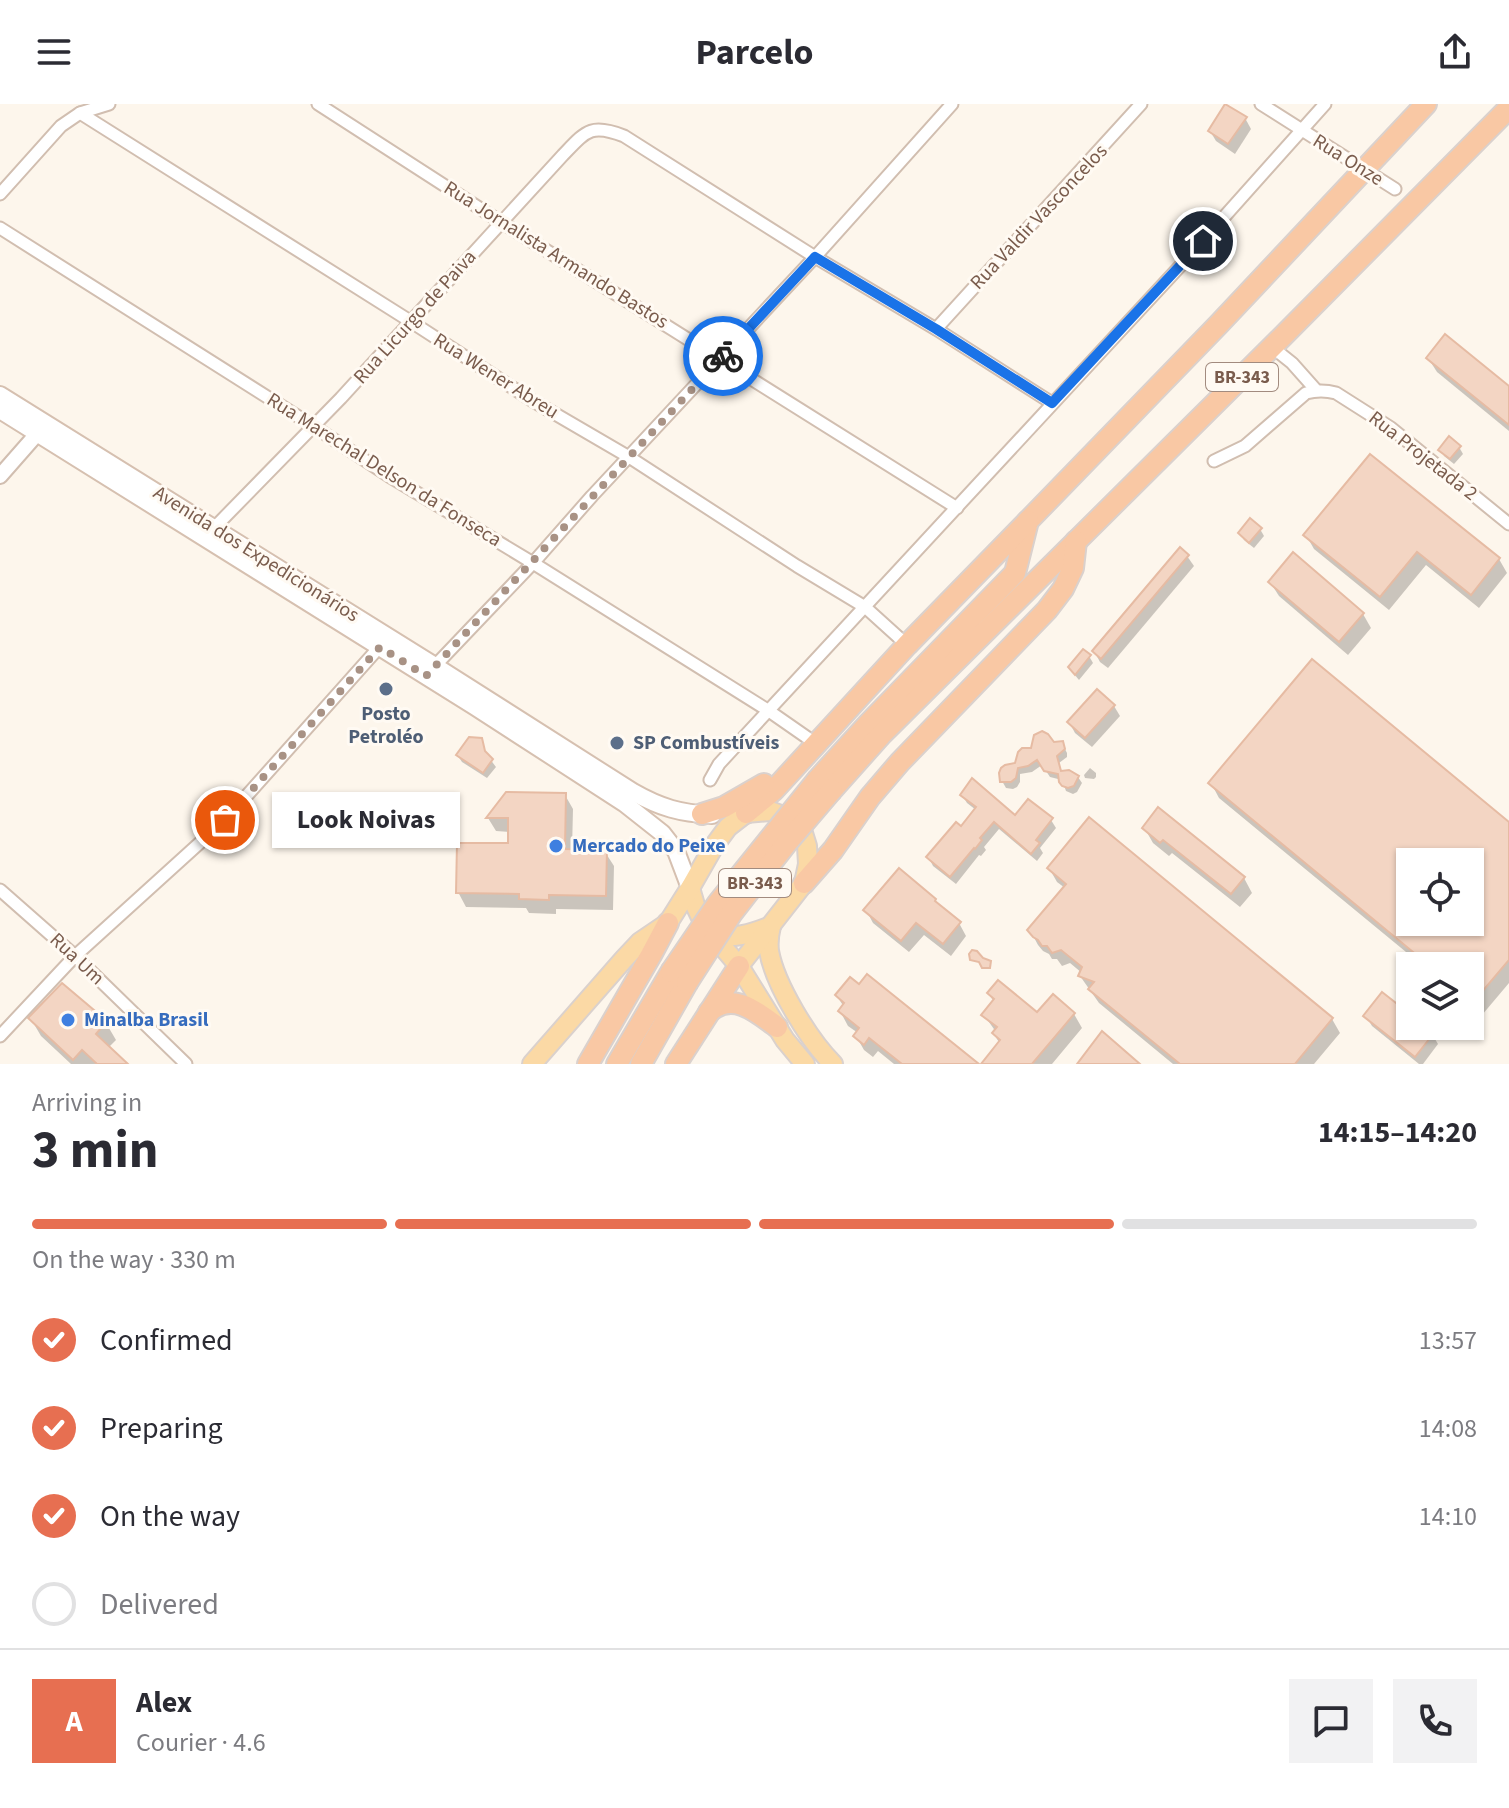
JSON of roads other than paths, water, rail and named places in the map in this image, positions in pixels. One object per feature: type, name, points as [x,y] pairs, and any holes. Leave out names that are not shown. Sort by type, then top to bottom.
[{"type":"highway","name":"BR-343","points":[[813,745],[1219,324],[1426,104]]},
{"type":"highway","name":"BR-343","points":[[641,1064],[679,977],[718,903],[825,784],[869,723],[1076,541],[1509,108]]},
{"type":"highway","name":"BR-343","points":[[966,638],[1015,573],[1028,521]]},
{"type":"highway","points":[[804,883],[900,762],[1047,610],[1063,589],[1073,568],[1076,541]]},
{"type":"highway","points":[[746,813],[774,790],[813,745]]},
{"type":"highway","points":[[702,814],[745,797],[813,745]]},
{"type":"highway","points":[[588,1064],[668,923]]},
{"type":"highway","points":[[676,1064],[739,966]]},
{"type":"highway","name":"BR-343","points":[[617,1064],[679,977]]},
{"type":"highway","points":[[706,1015],[714,1007],[735,1002],[755,1010],[777,1027]]},
{"type":"main road","name":"Avenida dos Expedicionários","points":[[0,395],[42,428],[629,798]]},
{"type":"main road","name":"Avenida dos Expedicionários","points":[[0,410],[42,428],[214,528],[384,642]]},
{"type":"main road","points":[[629,798],[702,814],[770,811],[791,819],[802,830],[808,864],[804,883],[739,966]]},
{"type":"main road","points":[[629,798],[676,851],[705,926],[739,966],[785,1040],[805,1064]]},
{"type":"main road","points":[[532,1064],[640,942],[668,923],[714,846],[728,827],[746,813]]},
{"type":"main road","points":[[713,935],[740,936],[771,926]]},
{"type":"main road","points":[[771,926],[768,947],[779,978],[802,1024],[833,1064]]},
{"type":"street","points":[[0,194],[61,126],[80,113],[109,104]]},
{"type":"street","name":"Rua Jornalista Armando Bastos","points":[[318,104],[957,508]]},
{"type":"street","points":[[431,671],[815,257],[952,104]]},
{"type":"street","name":"Rua Valdir Vasconcelos","points":[[936,329],[1141,104]]},
{"type":"street","name":"Rua Onze","points":[[1261,104],[1395,189]]},
{"type":"street","points":[[710,780],[719,764],[1183,263],[1325,104]]},
{"type":"street","name":"Rua Wener Abreu","points":[[80,113],[533,401],[629,457],[865,607],[907,645]]},
{"type":"street","name":"Rua Licurgo de Paiva","points":[[214,528],[341,398],[586,133],[606,129],[624,136],[815,257]]},
{"type":"street","name":"Rua Marechal Delson da Fonseca","points":[[0,228],[389,476],[769,711],[813,745]]},
{"type":"street","points":[[815,257],[1052,403]]},
{"type":"street","points":[[1214,461],[1245,446],[1296,400],[1316,390],[1292,363],[1272,347]]},
{"type":"street","name":"Rua Projetada 2","points":[[1316,390],[1336,393],[1391,428],[1509,524]]},
{"type":"street","points":[[0,476],[42,428]]},
{"type":"street","points":[[0,1036],[75,956],[225,820],[384,642]]},
{"type":"street","name":"Rua Um","points":[[0,890],[75,956],[186,1064]]},
{"type":"place","name":"Posto Petroléo","points":[[386,689]]},
{"type":"place","name":"SP Combustíveis","points":[[617,743]]},
{"type":"place","name":"Look Noivas","points":[[225,820]]},
{"type":"place","name":"Mercado do Peixe","points":[[556,846]]},
{"type":"place","name":"Minalba Brasil","points":[[68,1020]]}]
